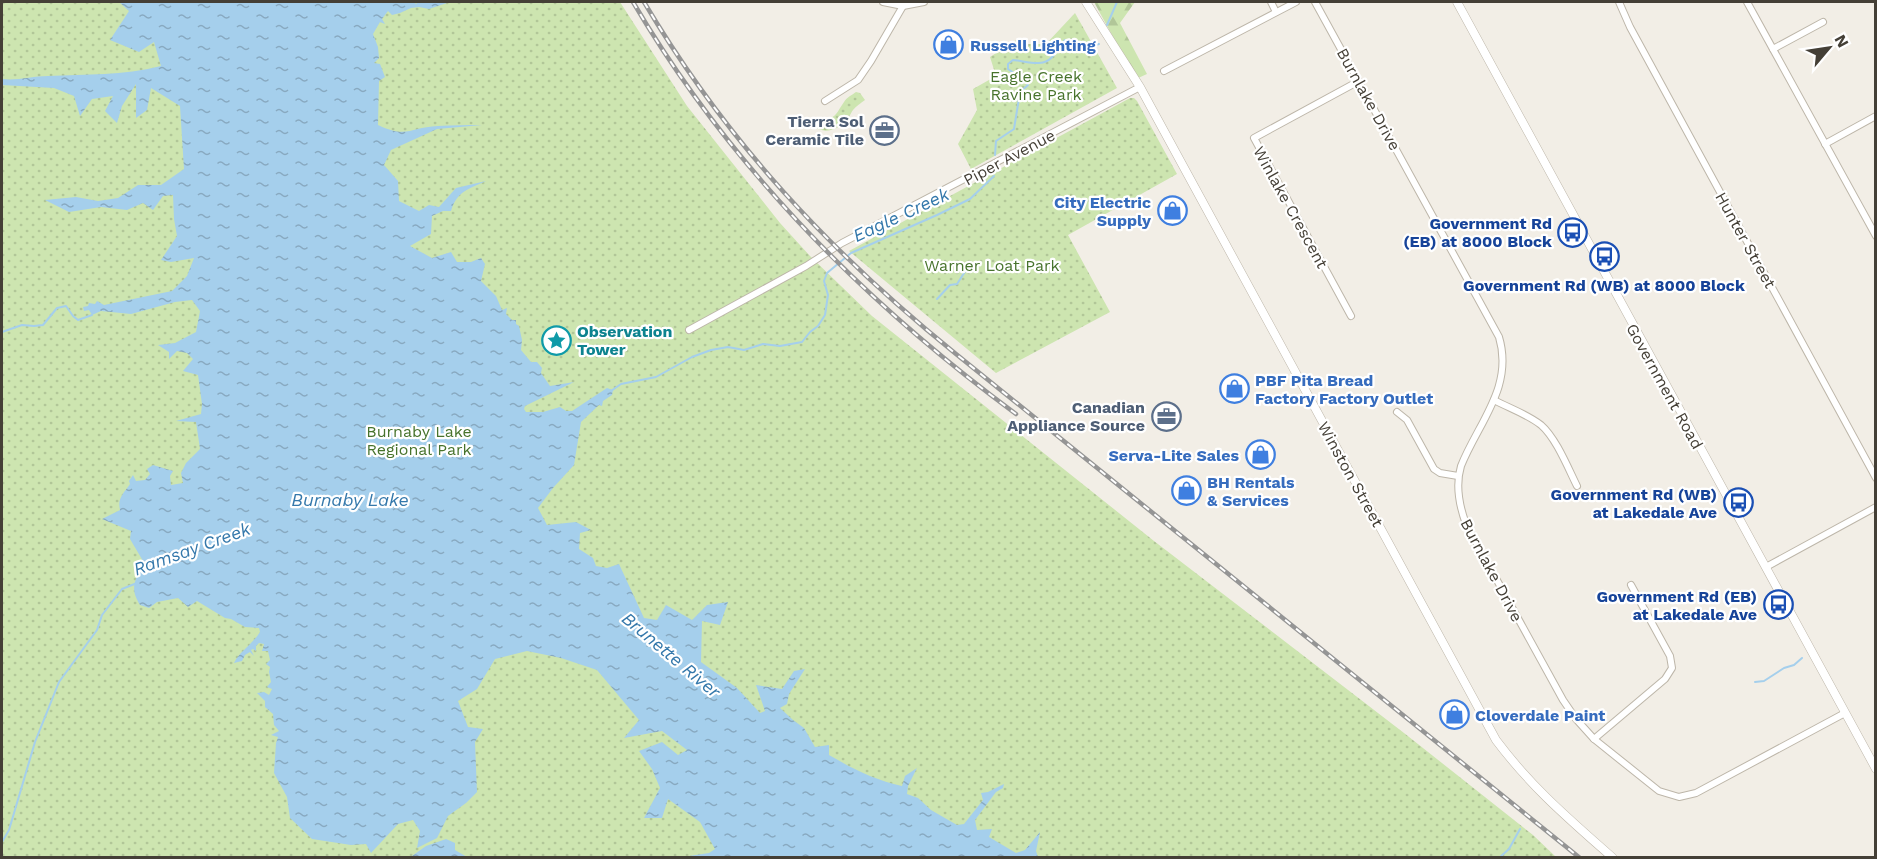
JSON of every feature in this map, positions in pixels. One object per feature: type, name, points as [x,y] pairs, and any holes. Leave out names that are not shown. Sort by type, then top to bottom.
[{"type":"street","points":[[883,2],[903,6],[924,2]]},
{"type":"street","name":"Winston Street","points":[[1086,2],[1140,87],[1496,740],[1519,770],[1549,802],[1613,858]]},
{"type":"street","points":[[1271,2],[1276,12]]},
{"type":"street","points":[[1164,71],[1296,2]]},
{"type":"street","name":"Burnlake Drive","points":[[1316,2],[1499,338],[1503,351],[1500,386],[1464,457],[1458,476],[1459,502],[1466,524],[1563,700],[1576,719],[1594,739],[1659,791],[1673,796],[1684,796],[1696,793],[1845,713]]},
{"type":"street","name":"Government Road","points":[[1457,2],[1875,769]]},
{"type":"street","name":"Hunter Street","points":[[1619,2],[1630,27],[1875,478]]},
{"type":"street","points":[[1747,2],[1875,236]]},
{"type":"street","points":[[825,101],[858,80],[872,61],[903,6]]},
{"type":"street","points":[[1773,49],[1823,22]]},
{"type":"street","name":"Winlake Crescent","points":[[1352,316],[1254,138],[1359,81]]},
{"type":"street","name":"Piper Avenue","points":[[689,330],[806,266],[835,247],[1140,87]]},
{"type":"street","points":[[1826,144],[1875,116]]},
{"type":"street","points":[[1494,400],[1544,428],[1578,486]]},
{"type":"street","points":[[1396,412],[1407,420],[1434,469],[1458,476]]},
{"type":"street","points":[[1766,567],[1875,507]]},
{"type":"street","points":[[1594,739],[1668,677],[1671,668],[1670,656],[1631,585]]},
{"type":"green space","name":"Burnaby Lake Regional Park","points":[[2,2],[620,2],[687,106],[780,223],[810,256],[872,316],[1154,541],[1533,835],[1556,857],[2,858]]},
{"type":"green space","points":[[1094,2],[1135,2],[1120,23],[1147,74],[1136,79]]},
{"type":"green space","name":"Eagle Creek Ravine Park","points":[[1075,13],[1117,88],[971,169],[958,144],[977,110],[973,89],[996,76],[990,57],[1019,38],[1025,44],[1046,44]]},
{"type":"green space","points":[[856,92],[860,93],[865,100],[841,125],[825,131],[813,126],[813,123],[820,118],[833,117],[845,100]]},
{"type":"green space","name":"Warner Loat Park","points":[[1130,98],[1137,101],[1177,174],[1068,235],[1110,312],[996,373],[849,251]]},
{"type":"water","name":"Burnaby Lake","points":[[119,2],[414,2],[416,4],[418,2],[450,2],[429,9],[411,8],[392,15],[388,11],[382,19],[385,24],[380,22],[373,34],[379,58],[374,63],[380,64],[385,77],[379,81],[378,125],[403,132],[438,126],[482,125],[437,129],[391,150],[384,165],[398,181],[399,201],[419,211],[429,205],[439,207],[456,188],[486,181],[460,195],[451,211],[443,211],[432,216],[431,234],[410,246],[432,258],[451,252],[457,262],[471,262],[481,258],[485,264],[481,281],[496,296],[502,310],[507,308],[506,314],[512,320],[516,320],[522,340],[521,350],[531,362],[537,362],[542,368],[541,373],[550,386],[574,382],[525,406],[526,412],[543,412],[560,407],[566,411],[572,411],[607,388],[613,390],[612,395],[603,401],[602,406],[599,405],[581,422],[574,465],[538,508],[547,525],[576,522],[591,530],[580,533],[579,549],[593,558],[596,566],[607,568],[619,564],[644,618],[657,620],[666,605],[692,620],[707,605],[728,602],[720,625],[702,621],[701,662],[737,688],[760,713],[765,711],[756,685],[782,689],[794,671],[805,669],[789,694],[787,704],[780,708],[804,728],[815,747],[829,745],[829,755],[873,777],[902,786],[905,776],[917,768],[908,786],[907,794],[918,798],[931,810],[957,825],[964,824],[983,800],[981,793],[1004,784],[975,820],[977,830],[992,829],[989,837],[1016,853],[1025,850],[1040,832],[1036,851],[1038,857],[689,857],[709,853],[715,849],[700,822],[668,799],[662,818],[644,818],[660,788],[652,769],[639,751],[662,742],[678,755],[687,750],[662,731],[624,738],[639,720],[597,670],[561,658],[527,651],[495,659],[477,689],[458,701],[468,727],[483,729],[475,742],[477,792],[448,816],[437,838],[417,848],[420,831],[413,820],[398,824],[371,853],[366,844],[351,845],[312,839],[290,818],[287,797],[274,773],[278,737],[271,735],[279,731],[274,725],[273,714],[265,707],[265,701],[257,693],[264,692],[269,695],[272,689],[267,687],[271,682],[270,667],[266,664],[270,660],[268,651],[262,651],[264,644],[259,643],[256,651],[251,650],[254,656],[250,652],[242,661],[234,663],[257,637],[260,632],[259,628],[245,627],[197,601],[188,607],[178,598],[157,602],[149,608],[140,605],[134,588],[143,561],[130,539],[131,531],[102,519],[120,510],[120,499],[133,475],[136,481],[145,480],[150,474],[147,469],[153,465],[173,471],[170,476],[171,485],[183,483],[181,473],[186,463],[200,449],[196,422],[176,421],[201,414],[198,375],[183,371],[193,359],[187,353],[177,351],[169,359],[169,352],[158,345],[175,343],[196,332],[200,311],[192,300],[175,302],[131,314],[101,311],[92,315],[89,310],[84,311],[83,307],[88,306],[89,303],[95,304],[97,301],[104,305],[172,291],[187,276],[194,258],[171,262],[161,260],[177,236],[173,195],[163,196],[153,210],[143,203],[127,210],[101,207],[69,212],[45,200],[76,197],[98,201],[118,198],[138,185],[161,185],[184,169],[180,106],[151,88],[147,110],[136,118],[136,84],[122,106],[117,123],[105,111],[113,96],[92,99],[80,116],[74,96],[54,88],[2,85],[2,79],[118,73],[161,66],[154,42],[139,52],[110,40],[129,11]]},
{"type":"water","points":[[446,839],[455,843],[455,850],[467,857],[412,856],[426,846]]},
{"type":"waterway","name":"Eagle Creek","points":[[1107,25],[1117,2]]},
{"type":"waterway","name":"Eagle Creek","points":[[995,155],[996,141],[1014,129],[1020,92],[1028,85],[1008,69],[1008,64],[1013,60],[1044,62],[1052,57],[1065,40],[1090,47],[1099,44]]},
{"type":"waterway","name":"Eagle Creek","points":[[611,391],[621,384],[656,377],[692,357],[711,350],[728,347],[744,350],[763,344],[780,346],[802,342],[818,326],[825,315],[828,295],[824,281],[827,273],[851,253],[970,199],[994,176]]},
{"type":"waterway","points":[[937,299],[950,285],[957,284],[966,270],[979,264]]},
{"type":"waterway","points":[[2,332],[22,325],[43,325],[57,308],[66,306],[78,320],[92,315]]},
{"type":"waterway","name":"Ramsay Creek","points":[[2,842],[9,830],[35,742],[59,682],[97,630],[102,615],[122,589],[137,583]]},
{"type":"waterway","points":[[1755,682],[1764,681],[1784,668],[1794,665],[1802,658]]},
{"type":"waterway","points":[[1499,858],[1509,849],[1520,829]]},
{"type":"railway","points":[[633,2],[671,62],[712,120],[756,175],[804,228],[905,325],[1016,414]]},
{"type":"railway","points":[[644,2],[710,102],[746,148],[824,235],[866,276],[956,354],[1580,858]]},
{"type":"place","name":"Russell Lighting","points":[[949,45]]},
{"type":"place","name":"Tierra Sol Ceramic Tile","points":[[885,130]]},
{"type":"place","name":"City Electric Supply","points":[[1172,211]]},
{"type":"place","name":"Government Rd (EB) at 8000 Block","points":[[1573,232]]},
{"type":"place","name":"Government Rd (WB) at 8000 Block","points":[[1604,257]]},
{"type":"place","name":"Observation Tower","points":[[556,340]]},
{"type":"place","name":"PBF Pita Bread Factory Factory Outlet","points":[[1234,389]]},
{"type":"place","name":"Canadian Appliance Source","points":[[1166,416]]},
{"type":"place","name":"Serva-Lite Sales","points":[[1260,455]]},
{"type":"place","name":"BH Rentals & Services","points":[[1186,491]]},
{"type":"place","name":"Government Rd (WB) at Lakedale Ave","points":[[1738,503]]},
{"type":"place","name":"Government Rd (EB) at Lakedale Ave","points":[[1778,605]]},
{"type":"place","name":"Cloverdale Paint","points":[[1454,715]]},
{"type":"water label","name":"Brunette River","points":[[671,655]]}]
